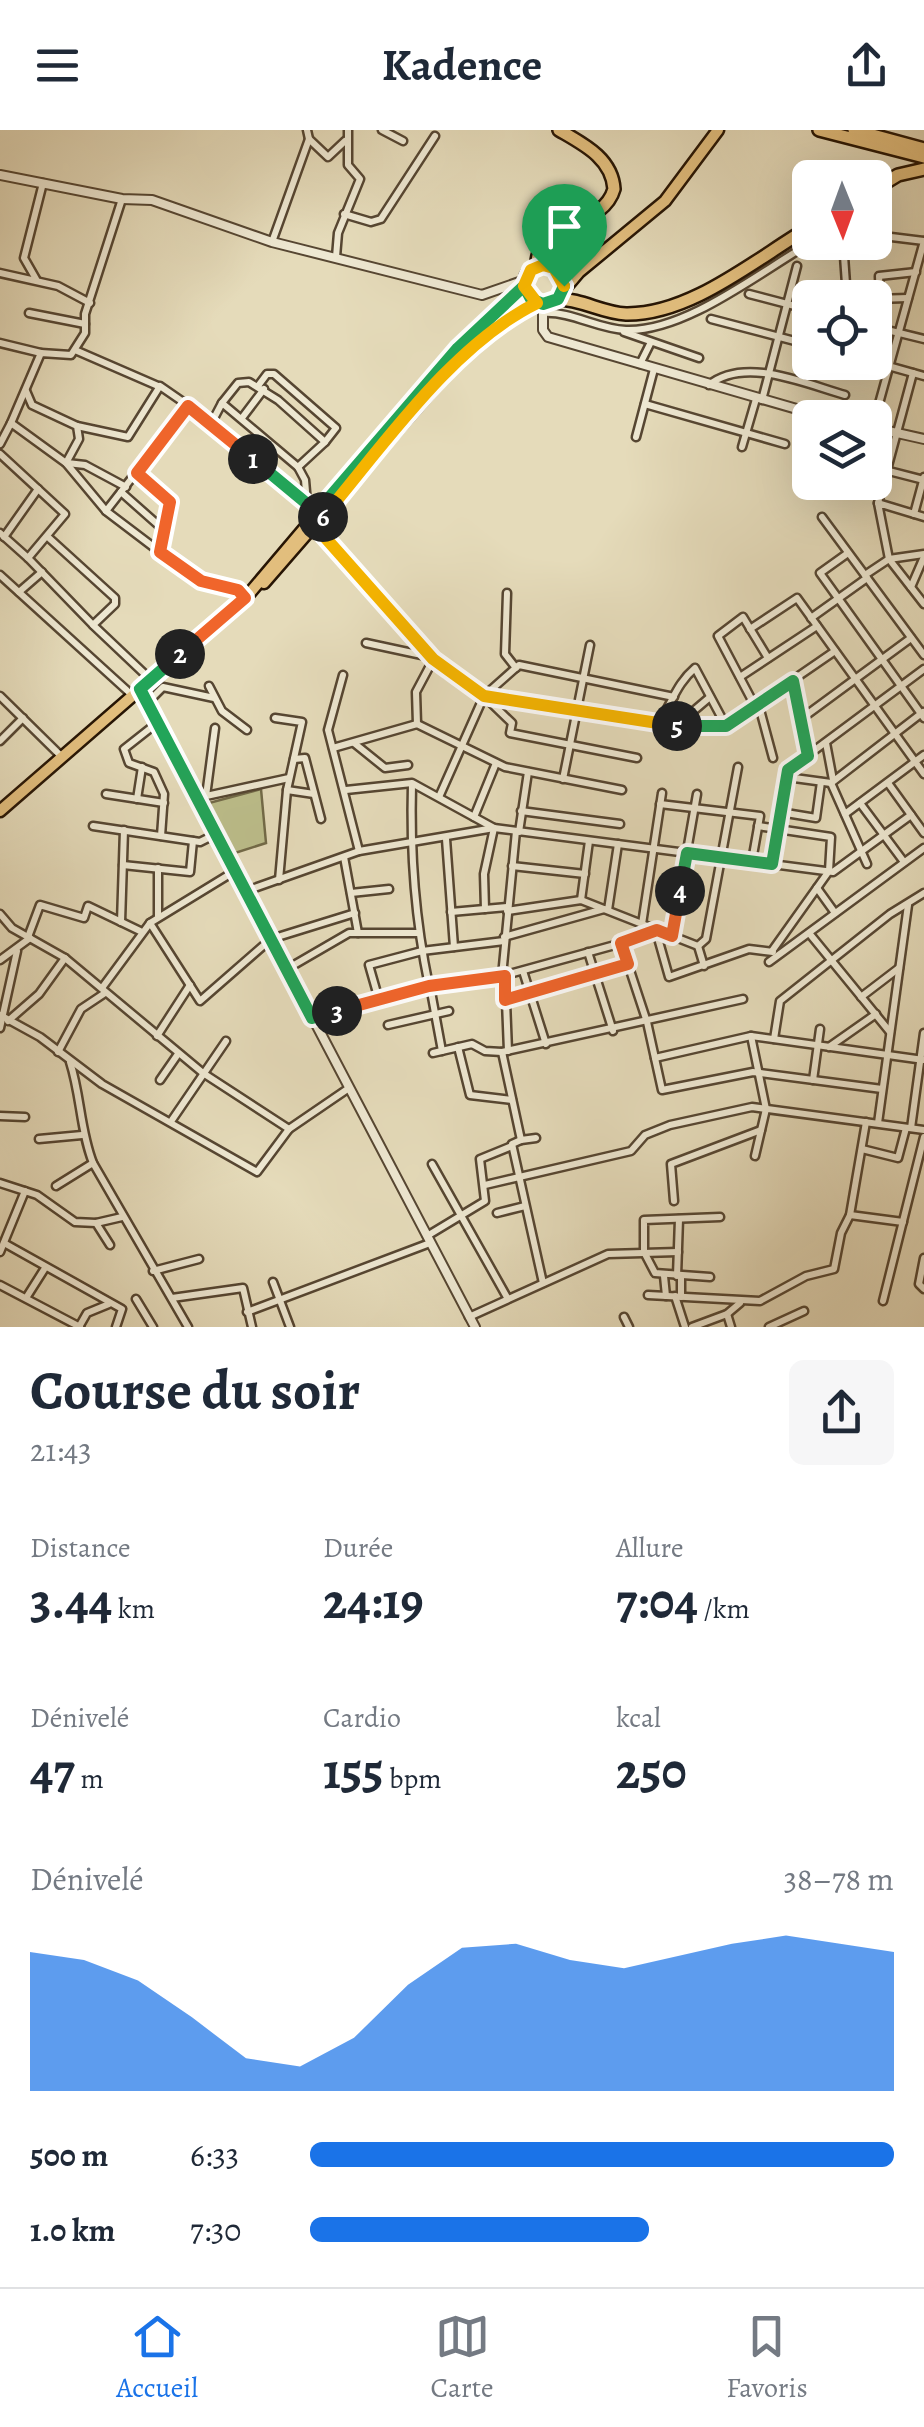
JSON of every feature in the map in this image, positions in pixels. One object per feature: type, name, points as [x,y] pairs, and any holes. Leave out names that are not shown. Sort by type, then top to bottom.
[{"type":"highway","points":[[536,266],[539,250],[549,238],[604,211],[614,189],[608,166],[559,130]]},
{"type":"highway","points":[[819,130],[924,157]]},
{"type":"highway","points":[[854,130],[924,148]]},
{"type":"highway","points":[[892,179],[924,169]]},
{"type":"highway","points":[[560,296],[619,313],[662,308],[792,237]]},
{"type":"main road","points":[[598,256],[568,267],[536,266],[525,283],[458,348],[312,508],[248,595],[315,526],[463,354],[504,321],[560,296],[598,256],[664,201],[718,130]]},
{"type":"main road","points":[[552,266],[562,276],[560,296]]},
{"type":"main road","points":[[525,283],[541,307]]},
{"type":"main road","points":[[0,811],[245,598]]},
{"type":"street","points":[[336,257],[344,214],[360,180],[348,166],[348,130]]},
{"type":"street","points":[[382,130],[404,141]]},
{"type":"street","points":[[308,134],[328,158],[345,142]]},
{"type":"street","points":[[272,242],[308,134]]},
{"type":"street","points":[[344,214],[371,222],[381,218],[435,136]]},
{"type":"street","points":[[0,174],[122,199],[152,200],[272,242],[482,295],[525,283]]},
{"type":"street","points":[[36,279],[24,258],[42,183]]},
{"type":"street","points":[[0,342],[41,354],[71,355],[85,324],[122,199]]},
{"type":"street","points":[[892,237],[924,242],[892,358]]},
{"type":"street","points":[[614,329],[644,329],[673,322],[792,254]]},
{"type":"street","points":[[742,447],[768,374],[797,266]]},
{"type":"street","points":[[0,273],[36,279],[90,303]]},
{"type":"street","points":[[879,280],[879,276],[914,276],[924,284]]},
{"type":"street","points":[[750,294],[792,305]]},
{"type":"street","points":[[892,299],[908,298]]},
{"type":"street","points":[[699,358],[541,307],[543,330],[548,337],[792,409]]},
{"type":"street","points":[[29,313],[85,324]]},
{"type":"street","points":[[712,319],[792,340]]},
{"type":"street","points":[[892,331],[924,339]]},
{"type":"street","points":[[639,365],[651,342]]},
{"type":"street","points":[[75,350],[158,386],[212,422],[312,508]]},
{"type":"street","points":[[0,444],[41,354]]},
{"type":"street","points":[[892,368],[924,376]]},
{"type":"street","points":[[636,437],[654,370]]},
{"type":"street","points":[[242,418],[271,373],[334,425],[334,434],[298,467]]},
{"type":"street","points":[[892,445],[912,373]]},
{"type":"street","points":[[708,385],[734,374],[768,374],[845,395]]},
{"type":"street","points":[[212,422],[238,383],[261,388],[326,442]]},
{"type":"street","points":[[26,391],[32,405],[77,426],[128,438],[158,386]]},
{"type":"street","points":[[278,400],[289,386]]},
{"type":"street","points":[[222,403],[298,467],[312,508]]},
{"type":"street","points":[[645,404],[785,444]]},
{"type":"street","points":[[106,511],[188,406]]},
{"type":"street","points":[[11,423],[66,463],[106,511],[160,552],[201,581],[238,590],[245,598]]},
{"type":"street","points":[[66,463],[79,439],[77,426]]},
{"type":"street","points":[[892,430],[924,438]]},
{"type":"street","points":[[0,454],[66,514],[28,558]]},
{"type":"street","points":[[66,463],[85,465],[124,490],[165,531]]},
{"type":"street","points":[[892,472],[924,479],[914,514]]},
{"type":"street","points":[[137,473],[170,502],[160,552]]},
{"type":"street","points":[[38,489],[2,535],[150,680]]},
{"type":"street","points":[[879,501],[924,517]]},
{"type":"street","points":[[879,501],[889,559],[924,604]]},
{"type":"street","points":[[822,517],[924,655]]},
{"type":"street","points":[[315,526],[432,658],[484,696],[512,723],[510,733],[637,758]]},
{"type":"street","points":[[49,538],[115,598],[114,604],[93,625]]},
{"type":"street","points":[[787,776],[828,782],[923,715],[820,574],[848,553]]},
{"type":"street","points":[[811,618],[889,559],[924,556],[911,588]]},
{"type":"street","points":[[19,592],[42,572]]},
{"type":"street","points":[[0,575],[147,703],[201,798],[235,871],[474,1327]]},
{"type":"street","points":[[506,592],[506,654],[516,668],[674,697]]},
{"type":"street","points":[[750,629],[797,598],[924,774]]},
{"type":"street","points":[[768,658],[742,617],[718,636],[758,706],[773,758]]},
{"type":"street","points":[[740,677],[817,626]]},
{"type":"street","points":[[801,720],[911,638]]},
{"type":"street","points":[[366,643],[432,658]]},
{"type":"street","points":[[563,778],[590,645]]},
{"type":"street","points":[[484,696],[656,726],[726,726],[835,651]]},
{"type":"street","points":[[417,724],[416,692],[432,658]]},
{"type":"street","points":[[439,797],[484,696],[516,668]]},
{"type":"street","points":[[656,726],[674,697],[675,685],[695,668],[726,726]]},
{"type":"street","points":[[772,864],[788,770],[924,669]]},
{"type":"street","points":[[343,675],[328,718],[359,852]]},
{"type":"street","points":[[793,681],[808,756]]},
{"type":"street","points":[[208,686],[222,711],[247,730]]},
{"type":"street","points":[[147,703],[165,687],[214,698]]},
{"type":"street","points":[[0,696],[62,757]]},
{"type":"street","points":[[676,726],[710,697]]},
{"type":"street","points":[[0,741],[22,718]]},
{"type":"street","points":[[275,718],[302,722],[287,790],[279,880]]},
{"type":"street","points":[[158,723],[124,749],[129,763],[154,772],[164,803],[161,836]]},
{"type":"street","points":[[333,748],[417,724],[496,763],[622,790]]},
{"type":"street","points":[[201,798],[216,728]]},
{"type":"street","points":[[780,812],[816,818],[828,782],[826,742]]},
{"type":"street","points":[[354,743],[386,768],[408,765]]},
{"type":"street","points":[[845,814],[924,756]]},
{"type":"street","points":[[294,758],[304,758],[321,819]]},
{"type":"street","points":[[474,818],[496,763]]},
{"type":"street","points":[[698,946],[706,939],[738,766]]},
{"type":"street","points":[[137,798],[142,767]]},
{"type":"street","points":[[522,1140],[505,1051],[504,939],[528,772]]},
{"type":"street","points":[[201,798],[290,778]]},
{"type":"street","points":[[828,782],[867,864]]},
{"type":"street","points":[[888,782],[924,833]]},
{"type":"street","points":[[346,790],[412,783],[494,828],[829,871]]},
{"type":"street","points":[[412,783],[410,844],[418,933],[442,1050]]},
{"type":"street","points":[[287,790],[314,794]]},
{"type":"street","points":[[106,794],[164,803]]},
{"type":"street","points":[[642,924],[662,794]]},
{"type":"street","points":[[672,936],[697,794]]},
{"type":"street","points":[[860,803],[904,862]]},
{"type":"street","points":[[660,804],[760,816],[752,861]]},
{"type":"street","points":[[521,811],[620,824]]},
{"type":"street","points":[[769,962],[829,871],[911,815]]},
{"type":"street","points":[[93,826],[193,841],[216,834]]},
{"type":"street","points":[[758,826],[831,838],[829,871]]},
{"type":"street","points":[[246,891],[359,852],[494,828]]},
{"type":"street","points":[[485,909],[484,874],[494,828]]},
{"type":"street","points":[[121,922],[124,830]]},
{"type":"street","points":[[446,838],[454,947]]},
{"type":"street","points":[[581,900],[589,840]]},
{"type":"street","points":[[122,865],[190,872],[193,841]]},
{"type":"street","points":[[606,910],[618,844]]},
{"type":"street","points":[[656,932],[669,977],[748,950],[775,953],[924,848]]},
{"type":"street","points":[[344,857],[358,933]]},
{"type":"street","points":[[512,866],[584,874]]},
{"type":"street","points":[[158,868],[158,917]]},
{"type":"street","points":[[58,1052],[81,1009],[103,991],[140,931],[235,871]]},
{"type":"street","points":[[817,888],[836,913]]},
{"type":"street","points":[[351,893],[390,889]]},
{"type":"street","points":[[774,1039],[780,1002],[924,893]]},
{"type":"street","points":[[452,912],[581,900],[698,946]]},
{"type":"street","points":[[0,960],[29,938],[40,905],[84,918],[88,906],[140,931]]},
{"type":"street","points":[[878,1124],[908,905]]},
{"type":"street","points":[[379,1000],[370,965],[422,951],[504,939],[606,910]]},
{"type":"street","points":[[150,922],[200,1001],[271,939],[355,913]]},
{"type":"street","points":[[0,914],[29,938],[65,958],[178,1054],[289,1128]]},
{"type":"street","points":[[287,969],[349,932],[418,933]]},
{"type":"street","points":[[312,1018],[430,986],[504,976],[656,932]]},
{"type":"street","points":[[809,932],[890,1032]]},
{"type":"street","points":[[621,943],[647,1022],[662,1090],[758,1072],[882,1089]]},
{"type":"street","points":[[698,946],[704,966]]},
{"type":"street","points":[[0,1028],[16,951]]},
{"type":"street","points":[[588,952],[614,1030]]},
{"type":"street","points":[[3,1018],[39,994],[65,958]]},
{"type":"street","points":[[505,1000],[628,964]]},
{"type":"street","points":[[861,997],[899,968]]},
{"type":"street","points":[[523,970],[546,1044]]},
{"type":"street","points":[[158,1036],[190,985]]},
{"type":"street","points":[[433,1053],[472,1044],[484,1051],[505,1051],[546,1044],[743,1000]]},
{"type":"street","points":[[388,1025],[449,1012]]},
{"type":"street","points":[[830,1047],[876,1014]]},
{"type":"street","points":[[3,1018],[102,1084],[172,1120],[257,1172],[289,1128],[349,1088]]},
{"type":"street","points":[[813,1080],[820,1030]]},
{"type":"street","points":[[862,1149],[898,1158],[921,1080],[924,1033]]},
{"type":"street","points":[[752,1036],[766,1109],[755,1156]]},
{"type":"street","points":[[655,1058],[752,1036],[922,1060]]},
{"type":"street","points":[[172,1120],[226,1041]]},
{"type":"street","points":[[458,1047],[470,1095],[512,1100]]},
{"type":"street","points":[[160,1080],[178,1054]]},
{"type":"street","points":[[69,1059],[79,1095],[82,1135],[93,1163],[188,1327]]},
{"type":"street","points":[[485,1185],[631,1151],[645,1134],[752,1107],[909,1128],[924,1133],[883,1300]]},
{"type":"street","points":[[0,1116],[25,1117]]},
{"type":"street","points":[[648,1295],[760,1301],[806,1276],[834,1269],[841,1233],[850,1215],[866,1122]]},
{"type":"street","points":[[674,1201],[671,1164],[761,1130]]},
{"type":"street","points":[[39,1139],[82,1135]]},
{"type":"street","points":[[247,1312],[428,1239],[485,1201],[483,1154],[536,1138]]},
{"type":"street","points":[[512,1146],[542,1284]]},
{"type":"street","points":[[56,1186],[93,1163]]},
{"type":"street","points":[[432,1164],[508,1299]]},
{"type":"street","points":[[0,1183],[26,1191],[75,1222],[96,1223],[122,1217]]},
{"type":"street","points":[[0,1252],[26,1191]]},
{"type":"street","points":[[497,1213],[526,1206]]},
{"type":"street","points":[[850,1215],[903,1222]]},
{"type":"street","points":[[710,1278],[655,1273],[644,1252],[644,1220],[720,1217]]},
{"type":"street","points":[[674,1296],[679,1276],[679,1218]]},
{"type":"street","points":[[96,1223],[110,1245]]},
{"type":"street","points":[[4,1243],[123,1311],[117,1326]]},
{"type":"street","points":[[469,1317],[608,1254],[678,1252]]},
{"type":"street","points":[[924,1258],[919,1284],[924,1289]]},
{"type":"street","points":[[153,1270],[199,1259]]},
{"type":"street","points":[[26,1298],[44,1268]]},
{"type":"street","points":[[664,1276],[688,1327],[726,1314],[730,1306],[746,1300]]},
{"type":"street","points":[[273,1282],[290,1327]]},
{"type":"street","points":[[0,1296],[2,1286],[80,1327],[88,1313],[110,1304]]},
{"type":"street","points":[[172,1298],[243,1288],[252,1327]]},
{"type":"street","points":[[136,1299],[153,1327]]},
{"type":"street","points":[[769,1327],[804,1310]]},
{"type":"street","points":[[726,1314],[731,1327]]},
{"type":"street","points":[[624,1317],[629,1327]]},
{"type":"green space","points":[[261,789],[266,843],[235,853],[209,803]]},
{"type":"route","points":[[564,286],[558,299],[543,304],[537,303],[531,299],[528,296],[524,286],[500,313],[458,348],[317,512],[188,406],[137,473],[172,508],[160,552],[201,581],[238,590],[245,598],[140,689],[312,1018],[429,986],[505,976],[505,1000],[628,964],[621,943],[655,934],[657,930],[672,936],[687,853],[772,864],[788,770],[808,756],[793,681],[726,726],[656,726],[519,699],[506,701],[484,696],[448,674],[433,659],[315,526],[463,354],[504,321],[537,303],[524,286],[531,270],[548,265],[559,271],[564,286]]}]
